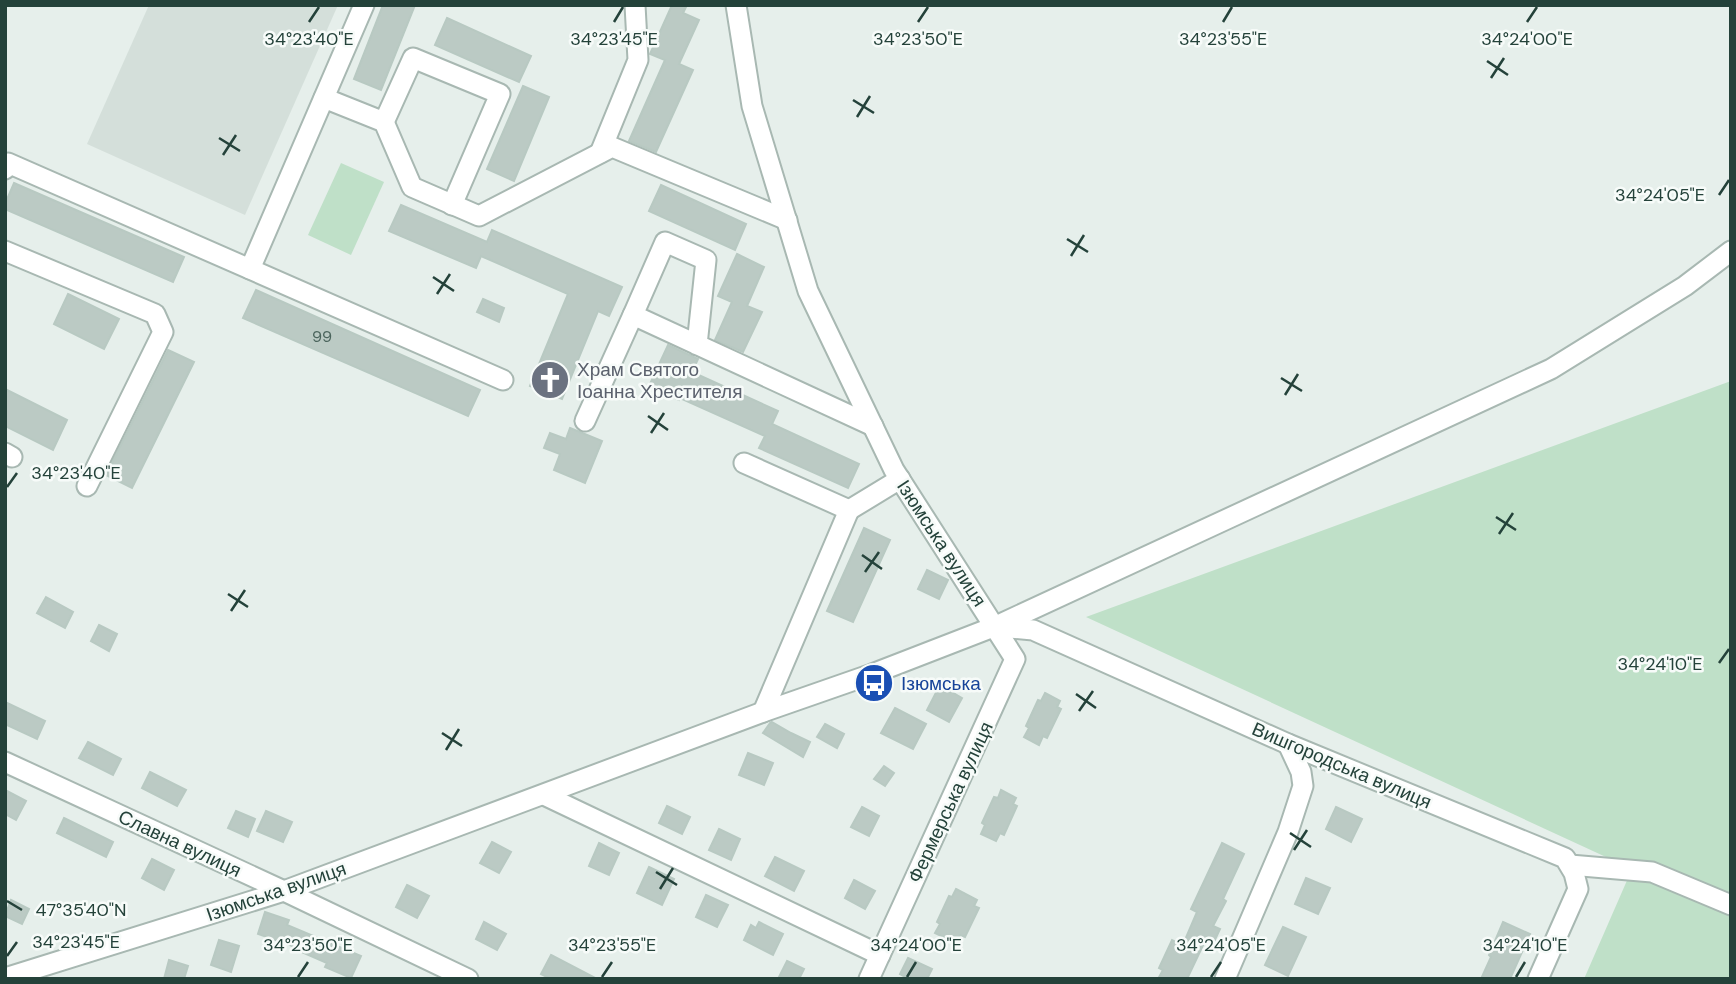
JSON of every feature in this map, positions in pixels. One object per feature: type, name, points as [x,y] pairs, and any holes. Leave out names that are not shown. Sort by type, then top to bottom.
[{"type":"street","points":[[250,269],[364,5]]},
{"type":"street","points":[[600,153],[638,60],[635,5]]},
{"type":"street","name":"Ізюмська вулиця","points":[[5,978],[284,891],[996,626],[900,479],[808,291],[752,106],[736,5]]},
{"type":"street","points":[[384,122],[413,58],[500,94],[452,205]]},
{"type":"street","points":[[324,99],[384,122],[412,187],[479,216],[612,147],[787,220]]},
{"type":"street","points":[[5,169],[8,163],[503,380]]},
{"type":"street","points":[[585,422],[665,242],[706,260],[697,345]]},
{"type":"street","points":[[5,251],[155,314],[163,332],[88,486]]},
{"type":"street","points":[[996,626],[1551,369],[1685,286],[1731,251]]},
{"type":"street","points":[[634,315],[873,426]]},
{"type":"street","points":[[744,463],[849,510]]},
{"type":"street","points":[[763,712],[849,510],[900,479]]},
{"type":"street","name":"Вишгородська вулиця","points":[[996,626],[1033,630],[1288,744],[1565,858],[1570,865]]},
{"type":"street","name":"Фермерська вулиця","points":[[869,979],[1015,659],[996,626]]},
{"type":"street","points":[[1225,979],[1288,832],[1303,786],[1301,772],[1288,744]]},
{"type":"street","name":"Славна вулиця","points":[[5,762],[468,979]]},
{"type":"street","points":[[544,795],[880,955]]},
{"type":"street","points":[[1570,865],[1652,872],[1731,905]]},
{"type":"street","points":[[1538,979],[1578,889],[1570,865]]},
{"type":"shaded area","points":[[149,5],[338,5],[245,215],[87,144]]},
{"type":"green space","points":[[341,163],[384,182],[351,255],[308,235]]},
{"type":"green space","points":[[1731,381],[1731,979],[1584,979],[1632,869],[1086,617]]},
{"type":"building","points":[[383,5],[415,5],[381,90],[354,79]]},
{"type":"building","points":[[672,5],[687,5],[683,13],[699,20],[679,64],[693,70],[656,152],[629,141],[665,60],[650,54]]},
{"type":"building","points":[[447,18],[531,56],[519,82],[435,45]]},
{"type":"building","points":[[523,86],[549,97],[514,181],[487,169]]},
{"type":"building","points":[[14,183],[184,257],[173,282],[5,209]]},
{"type":"building","points":[[661,185],[746,224],[735,250],[649,211]]},
{"type":"building","points":[[401,205],[487,242],[492,230],[622,287],[609,316],[598,311],[562,399],[530,386],[568,294],[481,256],[476,268],[389,231]]},
{"type":"building","points":[[737,254],[764,267],[747,306],[762,312],[743,352],[715,340],[732,302],[718,296]]},
{"type":"building","points":[[256,290],[480,390],[468,416],[243,318]]},
{"type":"building","points":[[68,294],[119,319],[104,349],[54,324]]},
{"type":"building","points":[[483,299],[504,308],[499,322],[477,312]]},
{"type":"building","points":[[668,345],[698,359],[692,372],[778,411],[772,424],[859,464],[848,488],[759,448],[765,436],[649,386]]},
{"type":"building","points":[[168,350],[194,362],[132,488],[106,475]]},
{"type":"building","points":[[5,389],[67,420],[53,450],[5,426]]},
{"type":"building","points":[[570,428],[602,441],[585,483],[554,470],[560,454],[544,448],[550,433],[566,439]]},
{"type":"building","points":[[864,528],[890,540],[853,622],[827,611]]},
{"type":"building","points":[[927,570],[948,580],[939,599],[918,589]]},
{"type":"building","points":[[46,597],[73,612],[65,628],[37,613]]},
{"type":"building","points":[[99,625],[117,634],[109,651],[91,641]]},
{"type":"building","points":[[940,685],[962,698],[949,722],[927,710]]},
{"type":"building","points":[[1045,693],[1060,701],[1057,707],[1061,709],[1047,738],[1043,736],[1039,745],[1024,737],[1038,700],[1041,701]]},
{"type":"building","points":[[5,702],[45,721],[37,739],[5,724]]},
{"type":"building","points":[[895,708],[926,724],[913,749],[881,733]]},
{"type":"building","points":[[772,722],[810,742],[803,757],[763,733]]},
{"type":"building","points":[[825,724],[844,734],[837,748],[817,737]]},
{"type":"building","points":[[88,742],[121,759],[113,775],[79,758]]},
{"type":"building","points":[[748,753],[773,763],[764,785],[739,775]]},
{"type":"building","points":[[884,766],[894,773],[885,786],[874,779]]},
{"type":"building","points":[[150,772],[186,790],[177,806],[142,788]]},
{"type":"building","points":[[5,790],[26,801],[16,820],[5,814]]},
{"type":"building","points":[[1001,790],[1016,798],[1013,804],[1017,806],[1004,835],[1000,833],[996,841],[981,834],[985,825],[982,823],[994,797],[998,798]]},
{"type":"building","points":[[667,806],[690,817],[682,834],[659,823]]},
{"type":"building","points":[[862,807],[879,816],[869,836],[851,827]]},
{"type":"building","points":[[1336,807],[1362,819],[1351,842],[1326,829]]},
{"type":"building","points":[[236,811],[255,819],[248,837],[228,828]]},
{"type":"building","points":[[266,811],[292,822],[283,842],[257,831]]},
{"type":"building","points":[[64,818],[113,842],[106,857],[57,833]]},
{"type":"building","points":[[719,829],[740,839],[731,860],[709,850]]},
{"type":"building","points":[[492,842],[511,852],[499,873],[480,863]]},
{"type":"building","points":[[599,843],[619,853],[609,875],[589,866]]},
{"type":"building","points":[[1222,843],[1244,854],[1213,926],[1220,929],[1213,944],[1205,941],[1187,979],[1158,979],[1163,970],[1159,968],[1172,940],[1180,944],[1185,940],[1197,912],[1191,909]]},
{"type":"building","points":[[775,857],[804,871],[794,891],[765,876]]},
{"type":"building","points":[[152,859],[174,870],[164,890],[142,878]]},
{"type":"building","points":[[649,867],[674,879],[662,905],[637,893]]},
{"type":"building","points":[[1306,878],[1330,888],[1318,914],[1295,904]]},
{"type":"building","points":[[854,880],[875,891],[865,909],[845,898]]},
{"type":"building","points":[[407,885],[429,896],[417,918],[396,907]]},
{"type":"building","points":[[956,889],[977,900],[974,906],[979,908],[965,937],[960,935],[956,943],[935,933],[949,896],[952,897]]},
{"type":"building","points":[[706,895],[728,905],[717,927],[696,917]]},
{"type":"building","points":[[11,900],[29,909],[22,924],[5,916]]},
{"type":"building","points":[[265,912],[289,920],[287,925],[361,956],[351,978],[325,967],[327,963],[297,950],[298,948],[258,934]]},
{"type":"building","points":[[484,922],[506,934],[497,950],[476,939]]},
{"type":"building","points":[[759,922],[783,934],[773,955],[744,940],[751,925],[756,928]]},
{"type":"building","points":[[1503,922],[1530,934],[1510,979],[1481,979],[1491,957],[1489,955]]},
{"type":"building","points":[[1283,927],[1306,937],[1288,976],[1265,965]]},
{"type":"building","points":[[219,940],[239,946],[231,972],[211,965]]},
{"type":"building","points":[[551,955],[597,979],[551,979],[541,974]]},
{"type":"building","points":[[908,958],[932,969],[927,979],[909,979],[900,974]]},
{"type":"building","points":[[169,960],[188,966],[184,979],[164,979]]},
{"type":"building","points":[[787,961],[804,969],[799,979],[778,979]]},
{"type":"place","name":"Храм Святого Іоанна Хрестителя","points":[[550,380]]},
{"type":"place","name":"Ізюмська","points":[[874,683]]}]
